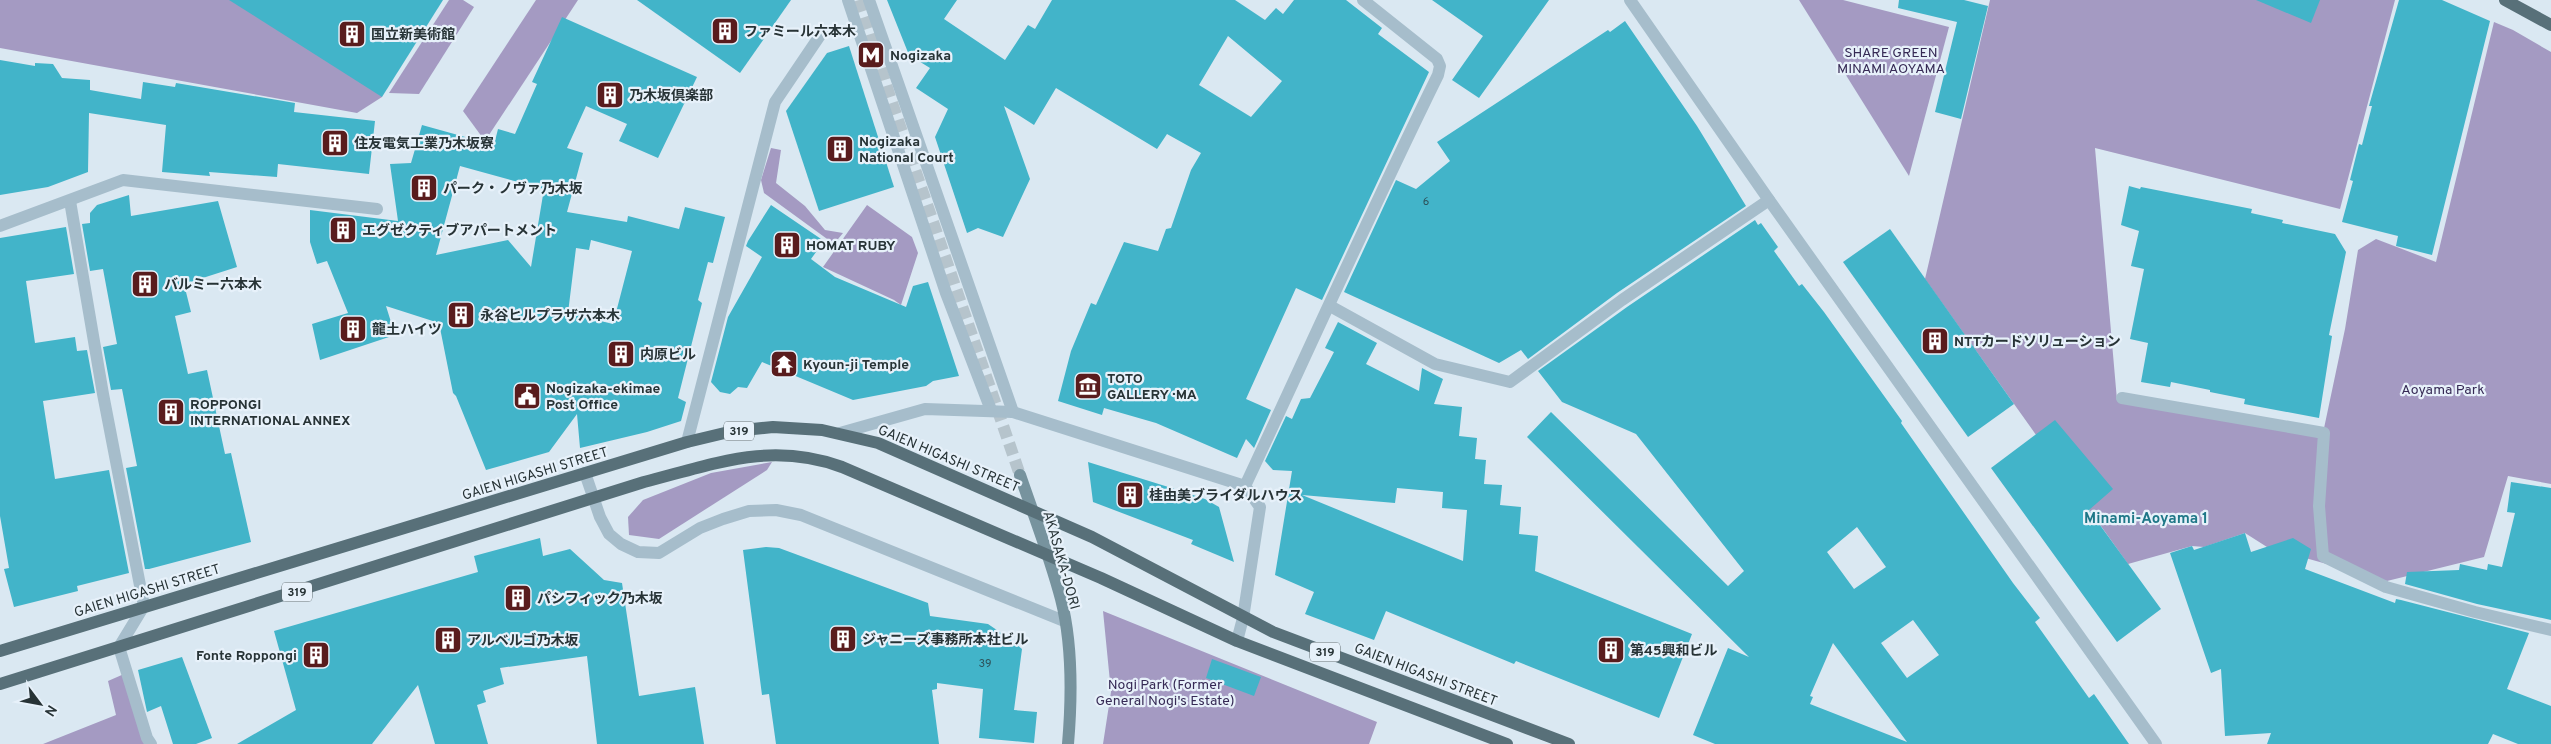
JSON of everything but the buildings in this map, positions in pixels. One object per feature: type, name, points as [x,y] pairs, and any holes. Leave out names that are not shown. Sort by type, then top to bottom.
[{"type":"main road","points":[[2505,0],[2551,25]]},
{"type":"main road","name":"GAIEN HIGASHI STREET","points":[[0,651],[687,442],[733,431],[773,427],[840,433],[896,450],[1092,538],[1273,632],[1569,744]]},
{"type":"main road","name":"319","points":[[0,684],[644,482],[757,455],[800,455],[842,467],[1101,578],[1237,641],[1507,744]]},
{"type":"main road","name":"AKASAKA-DORI","points":[[1020,475],[1061,600],[1070,660],[1071,706],[1068,744]]},
{"type":"street","points":[[848,0],[946,293],[991,410]]},
{"type":"street","points":[[869,0],[1013,412]]},
{"type":"street","points":[[1245,486],[1330,306],[1346,265],[1438,75],[1440,66],[1437,60],[1363,0]]},
{"type":"street","points":[[1630,0],[1769,200],[2156,744]]},
{"type":"street","points":[[687,442],[775,102],[823,31]]},
{"type":"street","points":[[0,226],[123,180],[376,209]]},
{"type":"street","points":[[1330,306],[1435,364],[1510,382],[1622,300],[1769,200]]},
{"type":"street","points":[[70,201],[102,394],[144,606],[120,647],[147,738],[151,744]]},
{"type":"street","points":[[2122,398],[2324,433],[2319,506],[2323,556],[2386,587],[2475,612],[2551,630]]},
{"type":"street","points":[[840,433],[925,409],[1013,412],[1245,486],[1260,507],[1243,618],[1237,641]]},
{"type":"street","points":[[585,473],[609,534],[621,544],[638,552],[659,552],[700,528],[748,511],[776,510],[801,515],[1064,621]]},
{"type":"green space","points":[[0,0],[374,0],[382,97],[357,113],[0,48]]},
{"type":"green space","points":[[449,0],[463,0],[474,7],[419,94],[389,93]]},
{"type":"green space","points":[[536,0],[578,0],[485,141],[463,111]]},
{"type":"green space","name":"SHARE GREEN MINAMI AOYAMA","points":[[1799,0],[1843,0],[1949,27],[1909,176]]},
{"type":"green space","name":"Aoyama Park","points":[[1990,0],[2395,0],[2340,209],[2095,148],[2117,400],[2323,433],[2345,329],[2358,250],[2376,239],[2436,262],[2494,22],[2513,30],[2551,52],[2551,484],[2508,476],[2484,557],[2387,581],[2267,547],[2245,533],[2204,547],[2192,546],[2128,564],[1925,279]]},
{"type":"green space","points":[[771,148],[781,150],[776,183],[805,206],[825,230],[843,233],[834,244],[764,193],[761,180]]},
{"type":"green space","points":[[867,205],[912,237],[918,253],[901,305],[823,267]]},
{"type":"green space","points":[[772,462],[767,470],[659,539],[629,535],[628,517],[643,500],[711,473]]},
{"type":"green space","name":"Nogi Park (Former General Nogi's Estate)","points":[[1103,611],[1377,722],[1369,744],[1103,744],[1111,692]]},
{"type":"green space","points":[[124,674],[147,744],[43,744],[116,715],[108,681]]},
{"type":"tunnel","points":[[859,0],[890,97],[1020,475]]},
{"type":"place","name":"ファミール六本木","points":[[725,31]]},
{"type":"place","name":"国立新美術館","points":[[352,34]]},
{"type":"place","name":"Nogizaka","points":[[871,55]]},
{"type":"place","name":"乃木坂倶楽部","points":[[610,95]]},
{"type":"place","name":"住友電気工業乃木坂寮","points":[[335,143]]},
{"type":"place","name":"Nogizaka National Court","points":[[840,149]]},
{"type":"place","name":"パーク・ノヴァ乃木坂","points":[[424,188]]},
{"type":"place","name":"エグゼクティブアパートメント","points":[[343,230]]},
{"type":"place","name":"HOMAT RUBY","points":[[787,245]]},
{"type":"place","name":"バルミー六本木","points":[[145,284]]},
{"type":"place","name":"永谷ヒルプラザ六本木","points":[[461,315]]},
{"type":"place","name":"龍土ハイツ","points":[[353,329]]},
{"type":"place","name":"NTTカードソリューション","points":[[1935,341]]},
{"type":"place","name":"内原ビル","points":[[621,354]]},
{"type":"place","name":"Kyoun-ji Temple","points":[[784,364]]},
{"type":"place","name":"TOTO GALLERY · MA","points":[[1088,386]]},
{"type":"place","name":"Nogizaka-ekimae Post Office","points":[[527,396]]},
{"type":"place","name":"ROPPONGI INTERNATIONAL ANNEX","points":[[171,412]]},
{"type":"place","name":"桂由美ブライダルハウス","points":[[1130,495]]},
{"type":"place","name":"パシフィック乃木坂","points":[[518,598]]},
{"type":"place","name":"ジャニーズ事務所本社ビル","points":[[843,639]]},
{"type":"place","name":"アルベルゴ乃木坂","points":[[448,640]]},
{"type":"place","name":"第45興和ビル","points":[[1611,650]]},
{"type":"place","name":"Fonte Roppongi","points":[[316,655]]},
{"type":"district","name":"Minami-Aoyama 1","points":[[2146,518]]}]
